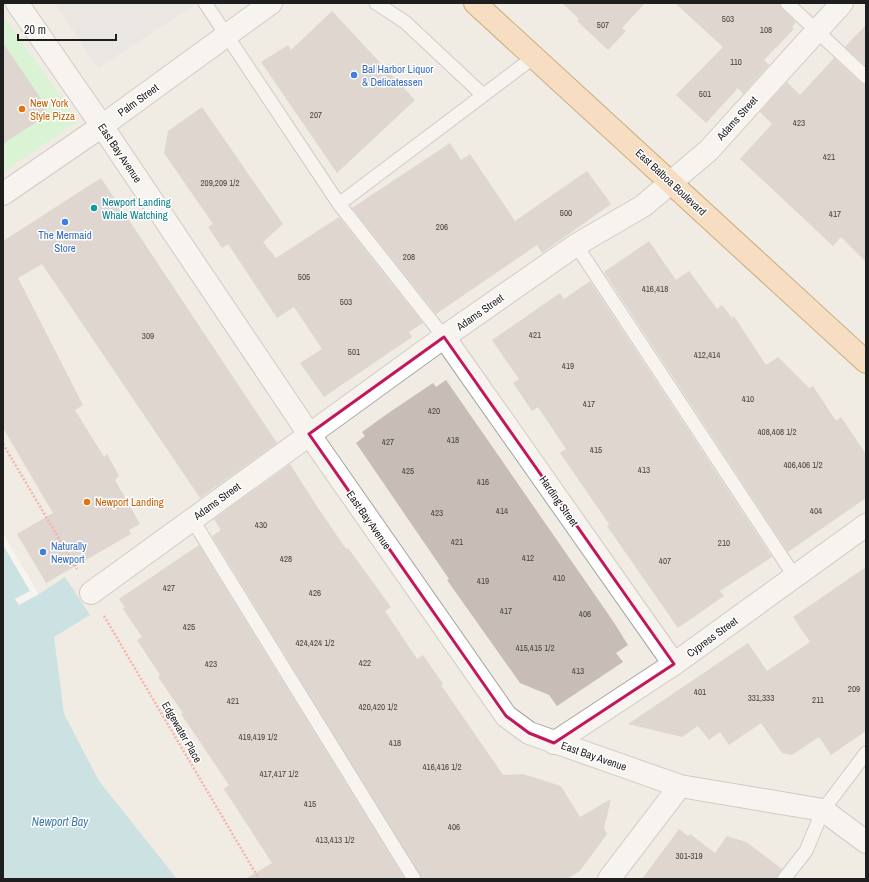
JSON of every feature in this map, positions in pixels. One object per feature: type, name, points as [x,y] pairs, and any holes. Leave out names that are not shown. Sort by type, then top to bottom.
[{"type":"main road","name":"East Balboa Boulevard","points":[[475,3],[866,362]]},
{"type":"street","name":"East Bay Avenue","points":[[17,3],[102,126],[309,434],[506,716],[529,733],[680,786],[823,810],[866,842]]},
{"type":"street","name":"Palm Street","points":[[3,194],[102,126],[271,3]]},
{"type":"street","name":"Adams Street","points":[[90,593],[444,337],[576,245],[643,206],[672,183],[709,150],[842,3]]},
{"type":"street","name":"Harding Street","points":[[444,337],[674,664]]},
{"type":"street","name":"Cypress Street","points":[[554,743],[674,664],[866,525]]},
{"type":"street","points":[[609,879],[680,786]]},
{"type":"lane","points":[[205,3],[339,204],[444,337]]},
{"type":"lane","points":[[376,3],[405,22],[484,95]]},
{"type":"lane","points":[[787,3],[866,77]]},
{"type":"lane","points":[[339,204],[534,57]]},
{"type":"lane","points":[[576,245],[794,577]]},
{"type":"lane","points":[[192,519],[414,879]]},
{"type":"lane","points":[[784,879],[806,851],[823,810],[866,753]]},
{"type":"path","name":"Edgewater Place","points":[[3,444],[259,879]]},
{"type":"highlighted area","points":[[444,337],[674,664],[554,743],[529,733],[506,716],[309,434]]},
{"type":"green space","points":[[3,16],[78,121],[3,172]]},
{"type":"shaded area","points":[[55,3],[197,3],[98,68]]},
{"type":"water","name":"Newport Bay","points":[[3,533],[39,594],[65,577],[90,615],[54,637],[64,714],[99,781],[177,879],[3,879]]},
{"type":"pier","points":[[3,533],[39,594],[19,605],[15,599],[30,591],[3,545]]},
{"type":"building","points":[[562,3],[645,3],[622,28],[626,31],[608,50],[577,21],[579,19]]},
{"type":"building","points":[[675,3],[779,3],[782,9],[796,22],[792,27],[794,29],[764,60],[769,65],[743,94],[738,88],[706,123],[676,95],[723,47]]},
{"type":"building","points":[[332,11],[415,100],[337,173],[261,62],[288,45],[291,50]]},
{"type":"building","points":[[866,25],[866,66],[845,47]]},
{"type":"building","points":[[3,43],[46,106],[44,117],[3,144]]},
{"type":"building","points":[[834,58],[861,83],[866,85],[866,262],[841,237],[833,246],[740,159],[772,124],[760,112],[787,82],[800,95]]},
{"type":"building","points":[[202,107],[283,224],[263,242],[276,258],[339,217],[423,323],[409,332],[412,337],[324,397],[300,363],[322,349],[294,307],[277,318],[228,244],[222,248],[208,227],[213,224],[164,153],[168,131]]},
{"type":"building","points":[[450,143],[461,160],[470,154],[515,221],[587,171],[611,204],[542,253],[537,245],[436,314],[352,208]]},
{"type":"building","points":[[101,178],[277,443],[200,498],[42,264],[18,278],[83,405],[75,410],[104,457],[107,454],[119,476],[115,480],[140,524],[129,530],[131,534],[46,583],[17,534],[53,513],[3,428],[3,241]]},
{"type":"building","points":[[649,241],[676,280],[689,271],[717,309],[722,305],[732,318],[734,316],[766,365],[778,357],[809,388],[813,386],[836,421],[841,417],[866,454],[866,498],[788,552],[604,272]]},
{"type":"building","points":[[590,281],[772,557],[720,591],[724,596],[678,628],[607,526],[609,524],[560,453],[566,449],[538,407],[532,411],[513,383],[519,379],[492,340],[560,293],[564,299]]},
{"type":"building","points":[[446,380],[613,621],[628,645],[616,653],[623,662],[557,706],[549,695],[520,683],[447,580],[449,579],[356,443],[365,436],[362,432],[387,414],[433,383],[436,387]]},
{"type":"building","points":[[290,464],[346,549],[348,548],[391,607],[385,611],[417,659],[423,655],[443,684],[441,685],[503,775],[523,774],[561,786],[580,817],[611,799],[604,828],[607,834],[580,871],[567,879],[422,879],[212,536],[221,530],[214,519]]},
{"type":"building","points":[[199,545],[405,879],[245,879],[272,863],[224,789],[229,785],[158,677],[160,675],[137,640],[142,637],[123,609],[125,607],[119,599]]},
{"type":"building","points":[[866,567],[866,731],[831,755],[819,737],[792,755],[782,753],[761,723],[729,745],[720,732],[709,740],[698,726],[682,737],[628,724],[748,643],[767,671],[810,642],[793,617]]},
{"type":"building","points":[[679,829],[688,836],[690,834],[715,853],[727,836],[746,842],[782,869],[776,879],[642,879]]},
{"type":"place","name":"Bal Harbor Liquor & Delicatessen","points":[[354,75]]},
{"type":"place","name":"New York Style Pizza","points":[[22,109]]},
{"type":"place","name":"Newport Landing Whale Watching","points":[[94,208]]},
{"type":"place","name":"The Mermaid Store","points":[[65,222]]},
{"type":"place","name":"Newport Landing","points":[[87,502]]},
{"type":"place","name":"Naturally Newport","points":[[43,552]]}]
